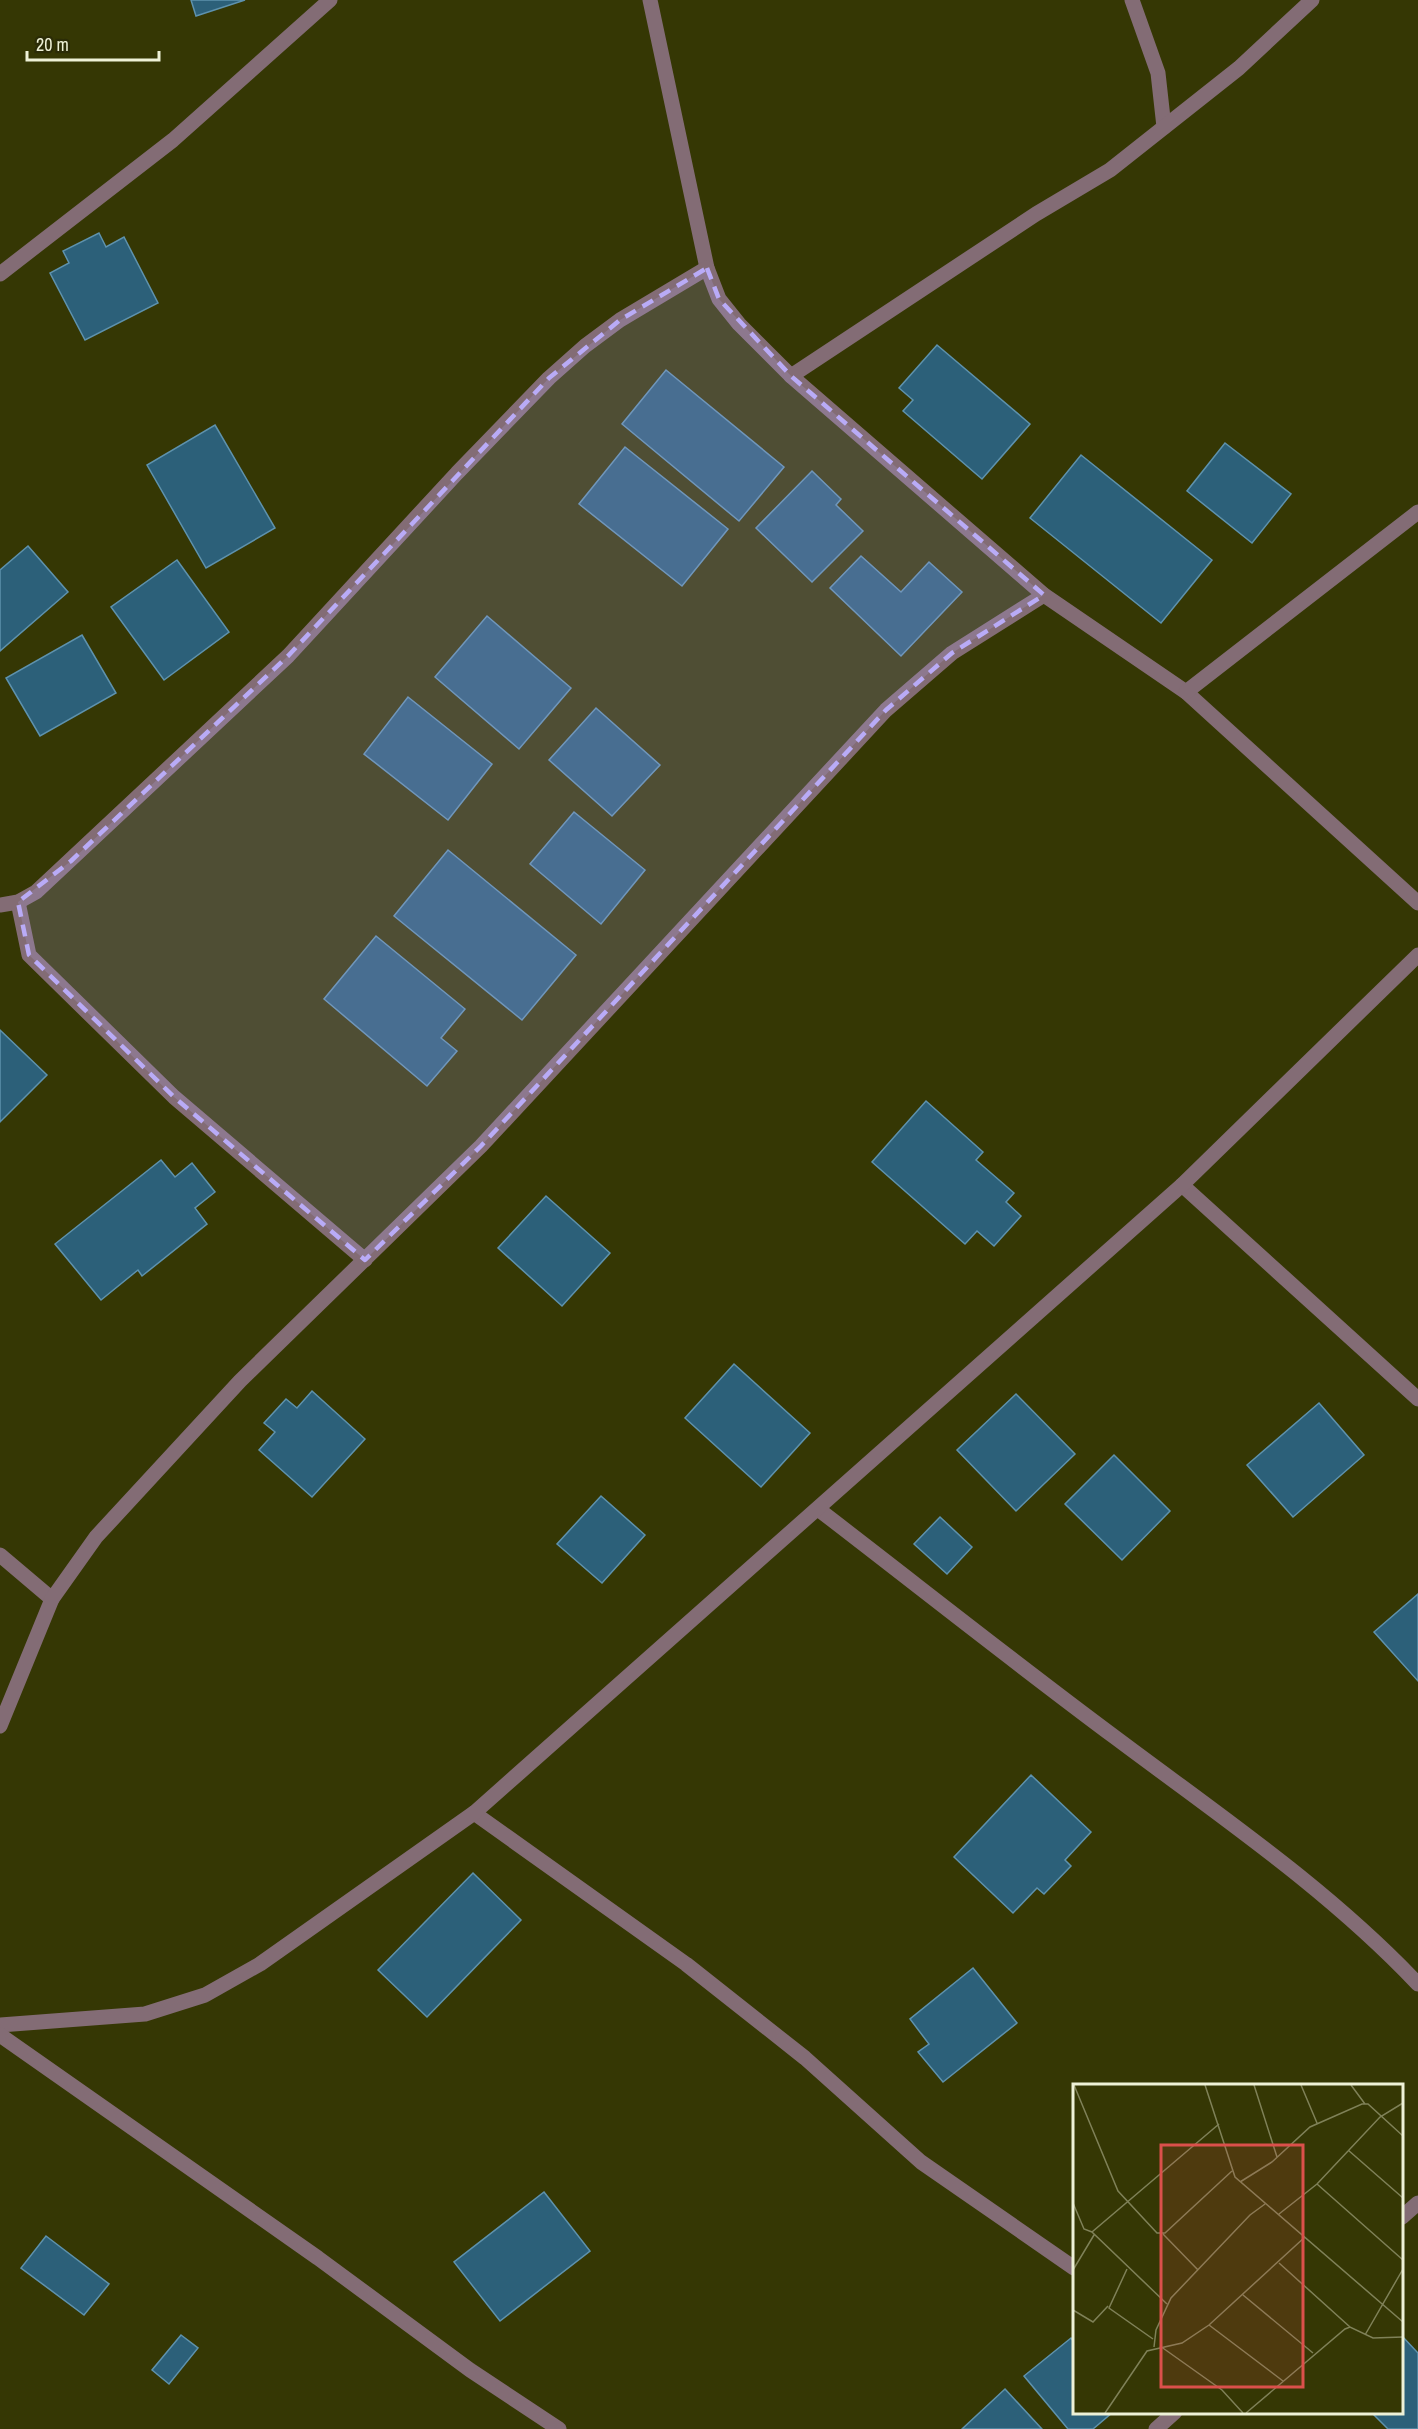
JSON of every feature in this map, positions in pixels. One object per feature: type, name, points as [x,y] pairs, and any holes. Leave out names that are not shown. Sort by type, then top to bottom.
[{"type":"street","points":[[0,274],[173,140],[330,0]]},
{"type":"street","points":[[650,0],[706,268],[719,299],[739,324],[791,376],[1044,595],[1186,692],[1418,903]]},
{"type":"street","points":[[1132,0],[1158,73],[1164,127]]},
{"type":"street","points":[[791,376],[1036,214],[1110,170],[1239,68],[1312,0]]},
{"type":"street","points":[[0,905],[18,902],[36,892],[288,656],[457,473],[549,378],[585,346],[620,320],[706,268]]},
{"type":"street","points":[[1186,692],[1418,512]]},
{"type":"street","points":[[0,1726],[52,1599],[96,1537],[240,1381],[482,1146],[886,710],[952,653],[1044,595]]},
{"type":"street","points":[[18,902],[29,955],[174,1097],[365,1260]]},
{"type":"street","points":[[0,2025],[145,2014],[205,1995],[260,1964],[474,1813],[1182,1185],[1418,956]]},
{"type":"street","points":[[1182,1185],[1418,1399]]},
{"type":"street","points":[[818,1509],[1111,1734],[1309,1882],[1391,1956],[1418,1984]]},
{"type":"street","points":[[0,1555],[52,1599]]},
{"type":"street","points":[[474,1813],[686,1964],[805,2058],[921,2162],[1073,2267]]},
{"type":"street","points":[[0,2035],[309,2251],[470,2370],[559,2429]]},
{"type":"street","points":[[1403,2215],[1418,2203]]},
{"type":"street","points":[[1156,2429],[1173,2414]]},
{"type":"highlighted area","points":[[707,268],[719,299],[791,376],[1044,595],[952,653],[886,710],[481,1146],[365,1260],[174,1097],[29,955],[18,902],[71,861],[288,656],[549,378],[620,320]]},
{"type":"building","points":[[191,0],[245,0],[196,16]]},
{"type":"building","points":[[99,233],[106,247],[124,237],[158,303],[85,340],[50,273],[69,263],[63,251]]},
{"type":"building","points":[[937,345],[1030,424],[982,479],[903,411],[913,400],[899,388]]},
{"type":"building","points":[[666,370],[784,467],[739,521],[622,424]]},
{"type":"building","points":[[215,425],[275,528],[206,568],[147,465]]},
{"type":"building","points":[[1225,443],[1291,494],[1252,543],[1187,491]]},
{"type":"building","points":[[625,447],[728,529],[682,586],[579,504]]},
{"type":"building","points":[[1081,455],[1212,560],[1161,623],[1030,518]]},
{"type":"building","points":[[812,471],[841,499],[836,505],[863,531],[812,582],[756,528]]},
{"type":"building","points":[[28,546],[68,592],[0,651],[0,570]]},
{"type":"building","points":[[861,556],[901,592],[929,562],[962,592],[901,656],[830,588]]},
{"type":"building","points":[[177,560],[229,632],[164,680],[111,607]]},
{"type":"building","points":[[487,616],[571,688],[519,749],[435,677]]},
{"type":"building","points":[[82,635],[116,693],[40,736],[6,678]]},
{"type":"building","points":[[408,697],[492,764],[448,820],[364,754]]},
{"type":"building","points":[[596,708],[660,765],[612,816],[549,760]]},
{"type":"building","points":[[574,812],[645,870],[601,924],[530,864]]},
{"type":"building","points":[[448,850],[576,955],[522,1020],[394,916]]},
{"type":"building","points":[[376,936],[465,1009],[441,1038],[457,1051],[427,1086],[324,999]]},
{"type":"building","points":[[0,1030],[47,1075],[0,1122]]},
{"type":"building","points":[[926,1101],[983,1152],[976,1160],[1014,1193],[1006,1202],[1021,1216],[994,1246],[977,1231],[965,1244],[872,1162]]},
{"type":"building","points":[[161,1160],[175,1177],[192,1163],[215,1192],[195,1208],[207,1224],[142,1276],[138,1270],[101,1300],[55,1244]]},
{"type":"building","points":[[546,1196],[610,1253],[562,1306],[498,1248]]},
{"type":"building","points":[[734,1364],[810,1433],[761,1487],[685,1418]]},
{"type":"building","points":[[312,1391],[365,1439],[312,1497],[259,1450],[275,1432],[264,1423],[286,1399],[297,1408]]},
{"type":"building","points":[[1016,1394],[1075,1454],[1016,1511],[957,1450]]},
{"type":"building","points":[[1319,1403],[1364,1455],[1293,1517],[1247,1465]]},
{"type":"building","points":[[1114,1455],[1170,1511],[1122,1560],[1065,1504]]},
{"type":"building","points":[[601,1496],[645,1535],[602,1583],[557,1544]]},
{"type":"building","points":[[940,1517],[972,1547],[947,1574],[914,1544]]},
{"type":"building","points":[[1418,1594],[1418,1681],[1374,1632]]},
{"type":"building","points":[[1031,1775],[1091,1832],[1065,1860],[1071,1866],[1044,1894],[1037,1888],[1013,1913],[954,1857]]},
{"type":"building","points":[[473,1873],[521,1920],[427,2017],[378,1970]]},
{"type":"building","points":[[973,1968],[1017,2023],[943,2082],[918,2052],[929,2044],[910,2019]]},
{"type":"building","points":[[544,2192],[590,2251],[500,2321],[454,2262]]},
{"type":"building","points":[[46,2236],[109,2284],[84,2315],[21,2268]]},
{"type":"building","points":[[181,2335],[198,2348],[169,2384],[152,2370]]},
{"type":"building","points":[[1403,2337],[1418,2353],[1418,2429],[1388,2429],[1373,2414],[1403,2414]]},
{"type":"building","points":[[1071,2338],[1073,2341],[1073,2414],[1111,2414],[1093,2429],[1068,2429],[1024,2376]]},
{"type":"building","points":[[1005,2389],[1042,2429],[962,2429]]}]
